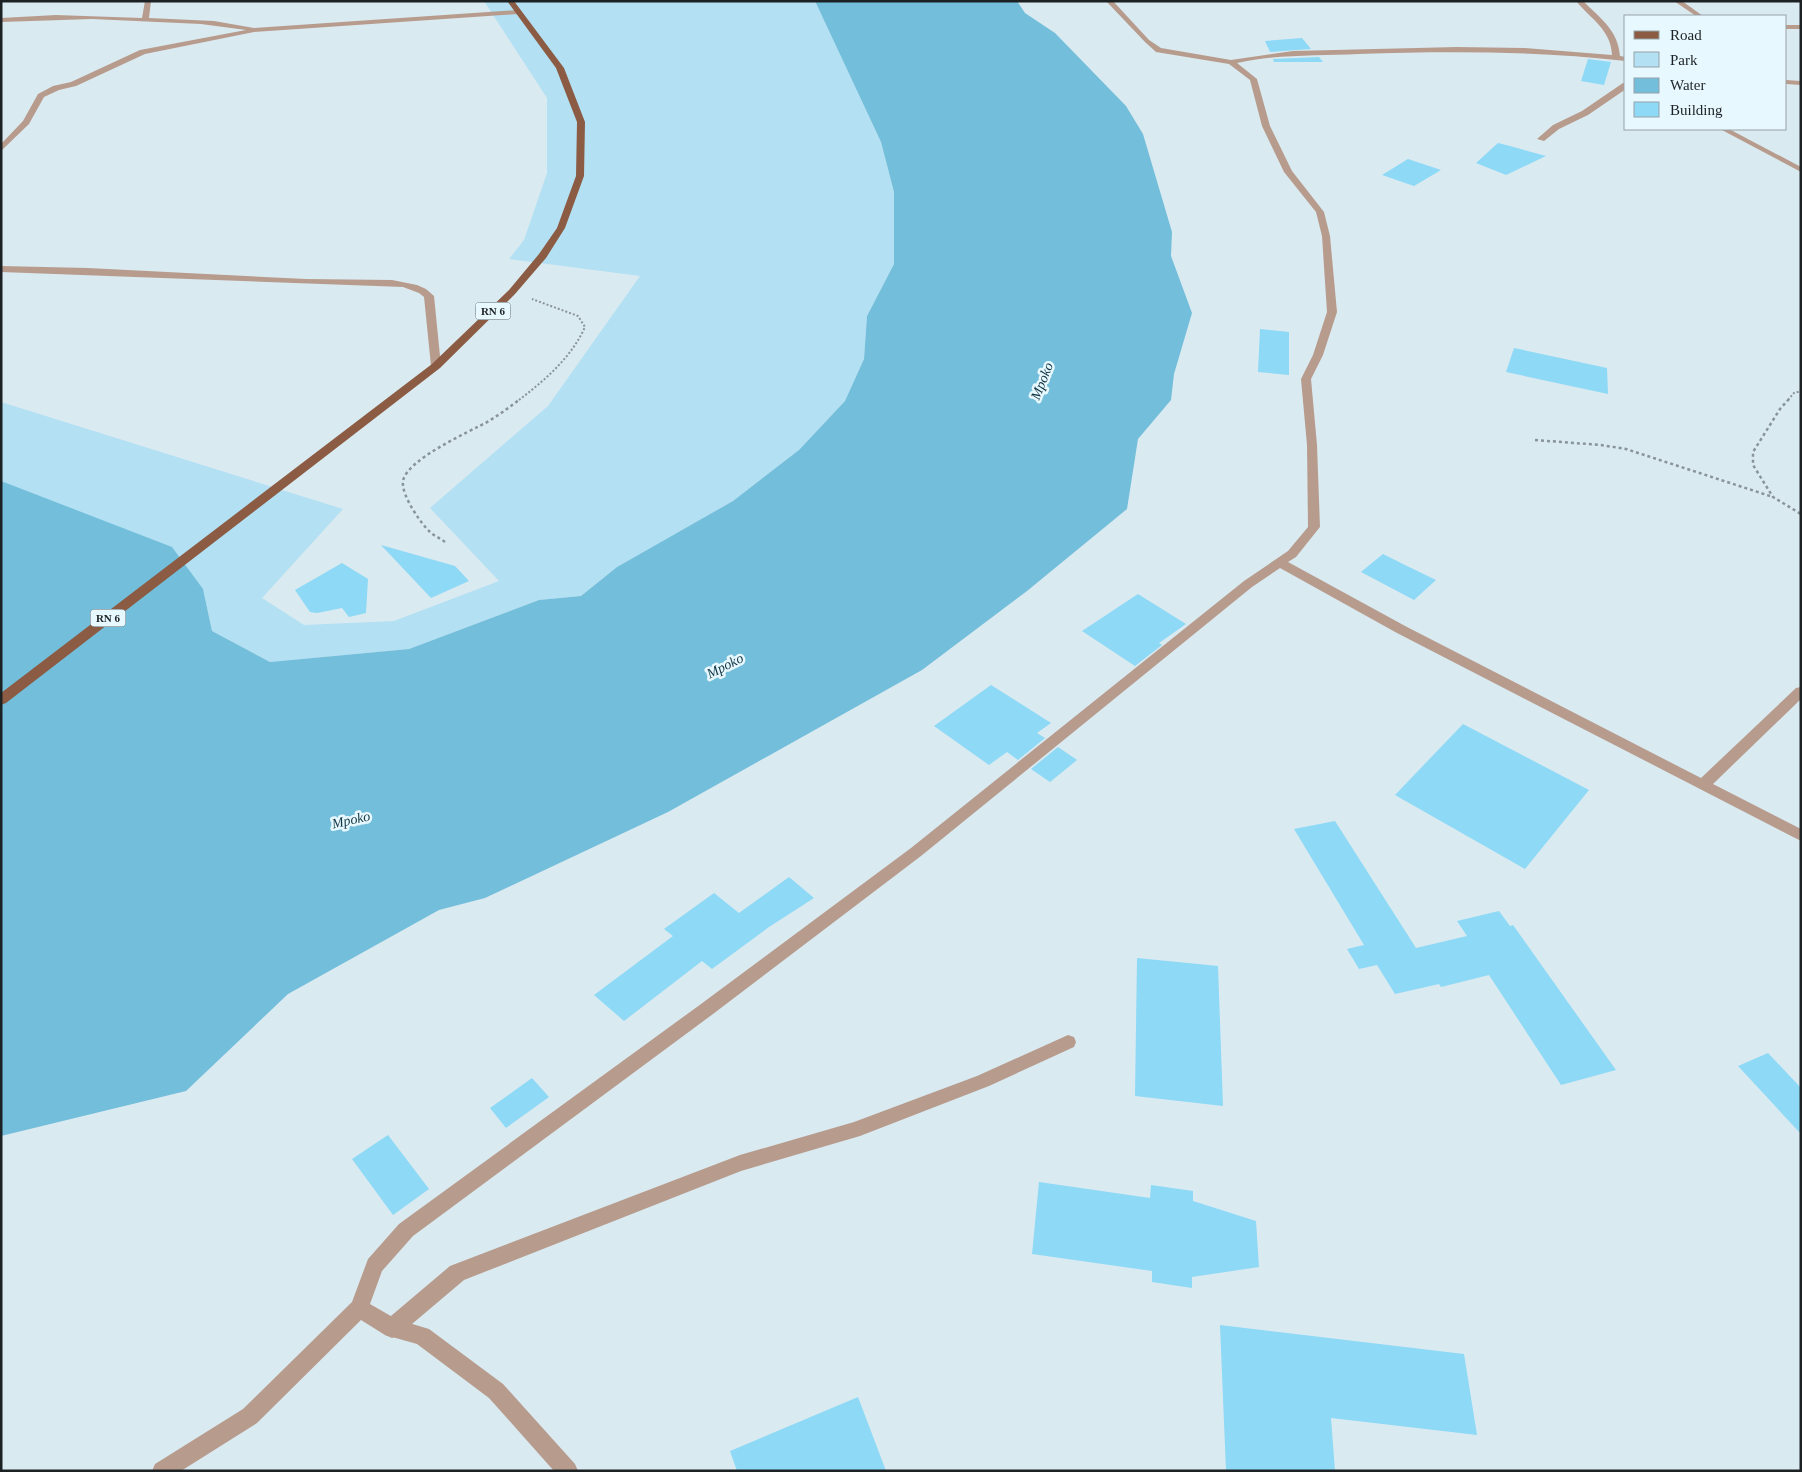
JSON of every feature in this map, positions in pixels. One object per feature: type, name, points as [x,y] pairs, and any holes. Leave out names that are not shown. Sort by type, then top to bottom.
[{"type":"main road","name":"RN 6","points":[[1,700],[436,366],[512,292],[543,256],[561,228],[580,176],[581,122],[560,68],[510,1]]},
{"type":"street","points":[[145,20],[148,1]]},
{"type":"street","points":[[1109,1],[1159,50],[1231,62],[1250,57],[1287,54],[1434,49],[1535,50],[1624,59]]},
{"type":"street","points":[[1579,1],[1610,34],[1615,42],[1616,57]]},
{"type":"street","points":[[1677,1],[1698,15]]},
{"type":"street","points":[[1,150],[26,122],[41,96],[56,88],[74,84],[143,52],[254,30],[518,12]]},
{"type":"street","points":[[1,20],[93,18],[197,21],[229,24],[254,30]]},
{"type":"street","points":[[1787,27],[1801,27]]},
{"type":"street","points":[[162,1471],[250,1416],[359,1308],[374,1265],[406,1230],[707,1009],[908,858],[1248,584],[1292,554],[1314,527],[1312,445],[1306,380],[1318,355],[1332,312],[1326,236],[1320,212],[1288,172],[1266,126],[1253,79],[1231,62]]},
{"type":"street","points":[[1787,82],[1801,83]]},
{"type":"street","points":[[1541,139],[1556,127],[1585,113],[1624,86]]},
{"type":"street","points":[[1726,130],[1801,170]]},
{"type":"street","points":[[1,269],[279,282],[396,283],[418,288],[429,296],[436,366]]},
{"type":"street","points":[[1280,563],[1402,630],[1801,836]]},
{"type":"street","points":[[1703,785],[1724,762],[1779,714],[1801,691]]},
{"type":"street","points":[[392,1328],[457,1273],[740,1163],[864,1127],[983,1081],[1068,1042]]},
{"type":"street","points":[[359,1308],[392,1328],[422,1336],[496,1391],[568,1471]]},
{"type":"path","points":[[444,542],[429,531],[404,494],[403,480],[411,468],[437,449],[489,421],[529,393],[582,340],[585,327],[578,316],[512,292]]},
{"type":"path","points":[[1772,497],[1753,465],[1753,452],[1780,409],[1794,393],[1801,391]]},
{"type":"path","points":[[1535,440],[1601,445],[1626,449],[1772,497],[1801,514]]},
{"type":"green space","points":[[484,1],[815,1],[881,142],[894,192],[894,264],[867,316],[864,359],[845,401],[799,450],[733,501],[617,567],[581,596],[539,600],[409,649],[270,662],[212,631],[203,589],[26,492],[1,481],[1,402],[343,509],[262,598],[304,625],[394,621],[499,581],[430,508],[548,406],[640,276],[509,259],[524,240],[547,173],[547,98]]},
{"type":"water","name":"Mpoko","points":[[815,1],[1017,1],[1025,13],[1055,33],[1126,106],[1143,134],[1172,232],[1171,256],[1192,313],[1174,374],[1171,400],[1138,439],[1127,509],[1027,591],[922,670],[668,812],[485,898],[439,910],[288,994],[186,1091],[1,1136],[1,481],[172,547],[203,589],[212,631],[270,662],[409,649],[539,600],[581,596],[617,567],[733,501],[799,450],[845,401],[864,359],[867,316],[894,264],[894,192],[881,142]]},
{"type":"building","points":[[1302,38],[1311,49],[1270,52],[1265,41]]},
{"type":"building","points":[[1319,57],[1323,62],[1274,62],[1273,59]]},
{"type":"building","points":[[1588,59],[1611,62],[1604,85],[1581,81]]},
{"type":"building","points":[[1498,143],[1546,156],[1506,175],[1476,163]]},
{"type":"building","points":[[1408,159],[1441,170],[1414,186],[1382,175]]},
{"type":"building","points":[[1260,329],[1289,332],[1289,375],[1258,372]]},
{"type":"building","points":[[1514,348],[1607,368],[1608,394],[1506,372]]},
{"type":"building","points":[[381,545],[455,566],[469,581],[431,598]]},
{"type":"building","points":[[1383,554],[1436,580],[1414,600],[1361,572]]},
{"type":"building","points":[[342,563],[368,579],[366,613],[349,617],[342,608],[317,613],[310,612],[295,590]]},
{"type":"building","points":[[1138,594],[1186,624],[1159,643],[1162,645],[1135,666],[1082,631]]},
{"type":"building","points":[[991,685],[1051,723],[1037,733],[1045,738],[1018,760],[1007,752],[989,765],[934,726]]},
{"type":"building","points":[[1463,724],[1589,790],[1525,869],[1395,795]]},
{"type":"building","points":[[1058,747],[1077,760],[1050,782],[1031,769]]},
{"type":"building","points":[[1335,821],[1416,948],[1467,936],[1457,921],[1499,911],[1510,926],[1513,925],[1616,1070],[1561,1085],[1489,975],[1441,987],[1439,984],[1395,994],[1377,965],[1359,969],[1347,949],[1364,945],[1294,829]]},
{"type":"building","points":[[789,877],[814,898],[769,927],[712,969],[702,961],[624,1021],[594,995],[673,936],[664,929],[714,893],[739,913]]},
{"type":"building","points":[[1137,958],[1218,966],[1223,1106],[1135,1096]]},
{"type":"building","points":[[1768,1053],[1801,1088],[1801,1134],[1738,1066]]},
{"type":"building","points":[[532,1078],[549,1097],[506,1128],[490,1108]]},
{"type":"building","points":[[388,1135],[429,1189],[393,1215],[352,1159]]},
{"type":"building","points":[[1039,1182],[1150,1198],[1151,1185],[1193,1191],[1193,1201],[1256,1221],[1259,1267],[1192,1277],[1192,1288],[1152,1282],[1152,1271],[1032,1254]]},
{"type":"building","points":[[1220,1325],[1464,1354],[1477,1435],[1331,1418],[1335,1471],[1226,1471]]},
{"type":"building","points":[[858,1397],[886,1471],[737,1471],[730,1451]]}]
